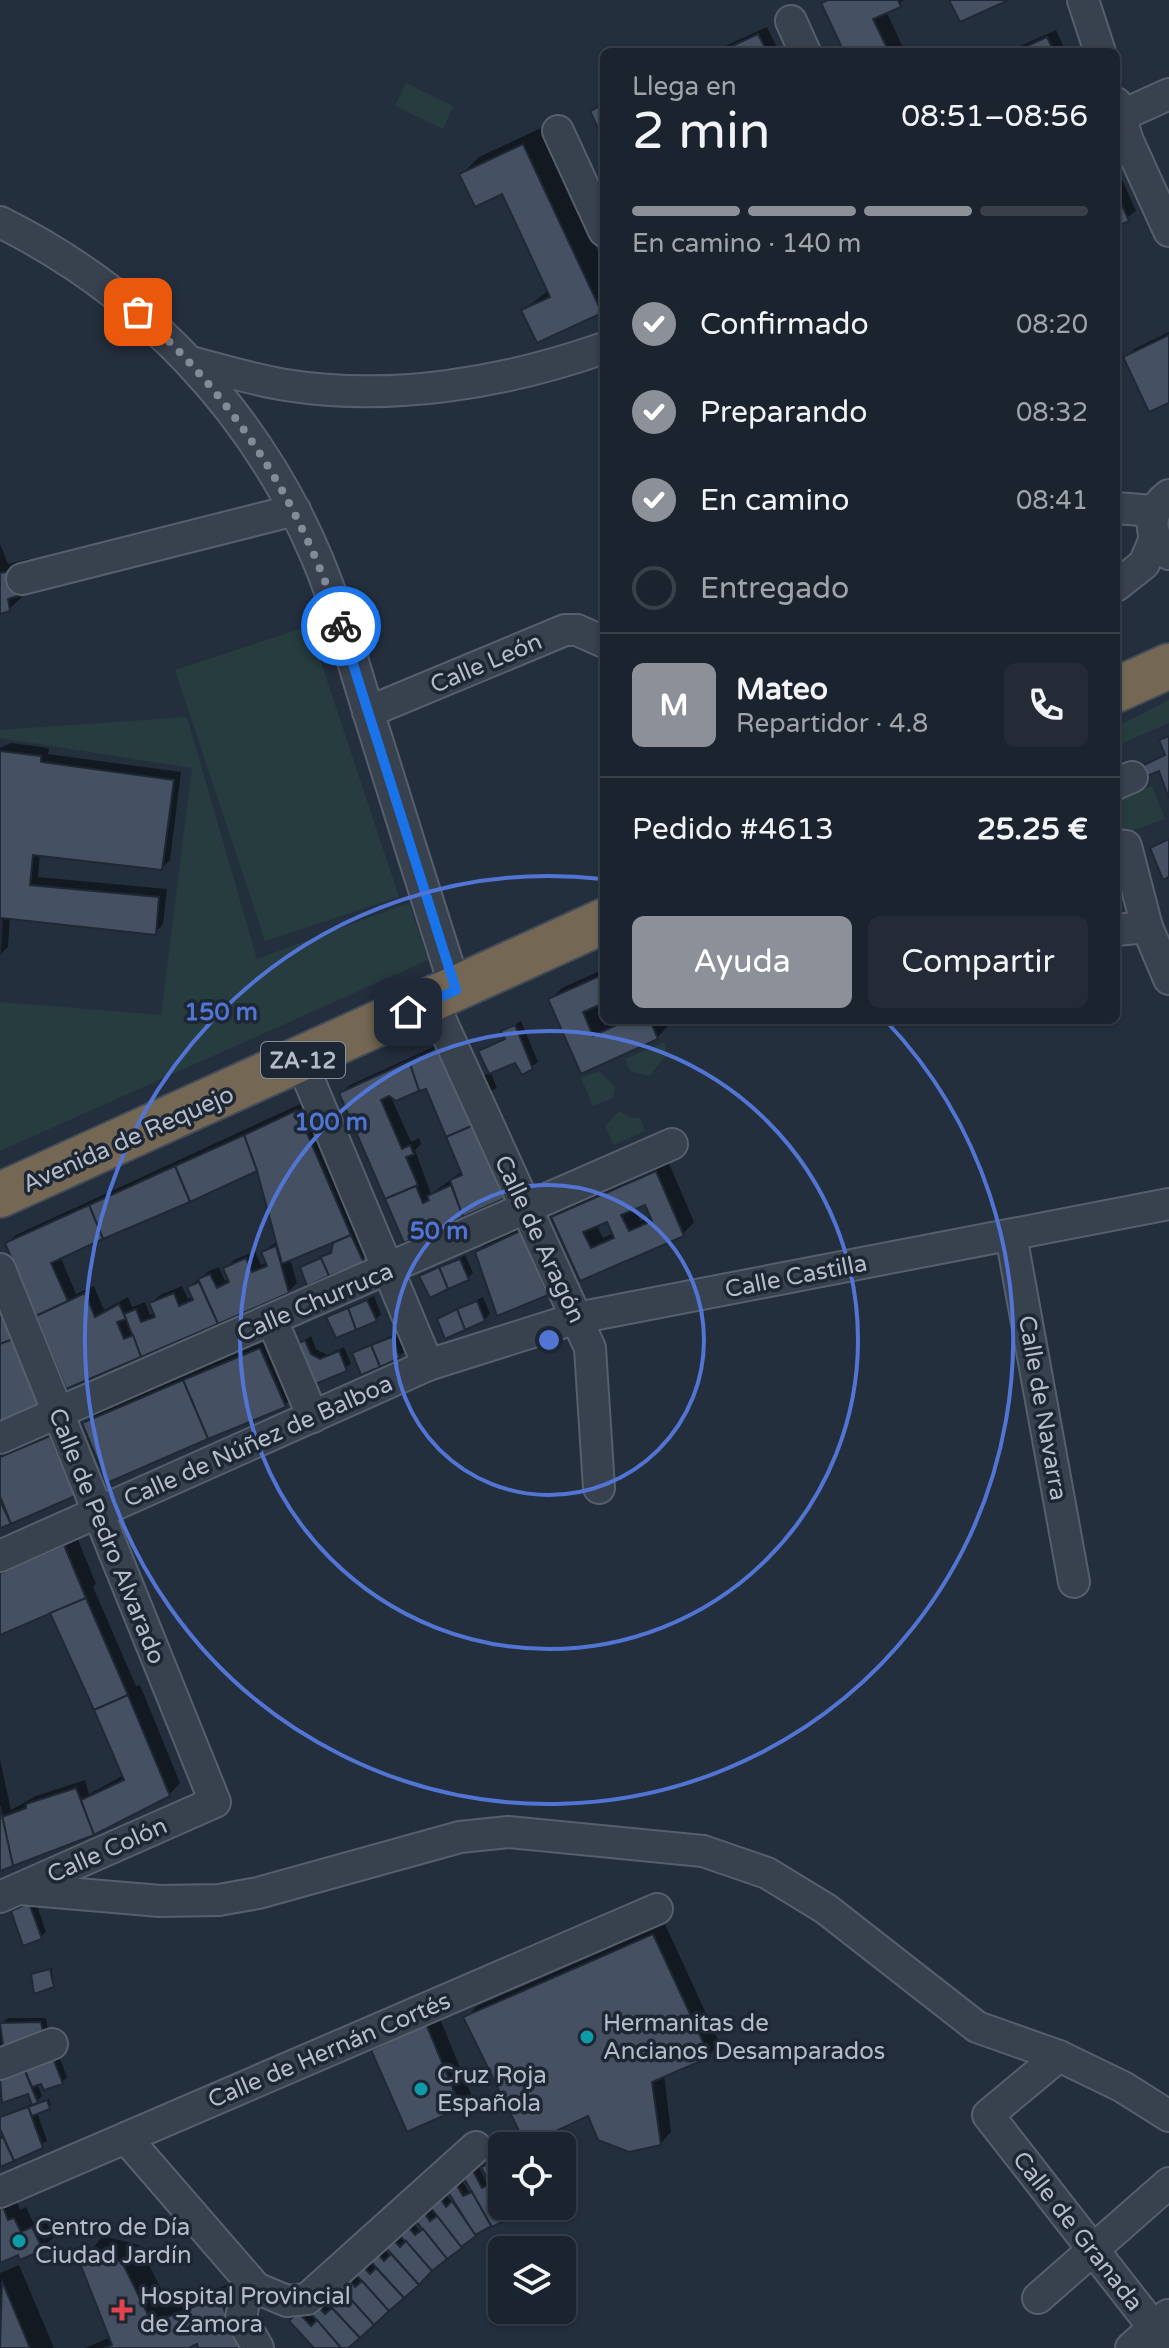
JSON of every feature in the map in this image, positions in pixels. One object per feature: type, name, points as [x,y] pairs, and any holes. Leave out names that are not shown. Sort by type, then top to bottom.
[{"type":"highway","points":[[1120,688],[1169,666]]},
{"type":"highway","name":"Avenida de Requejo","points":[[0,1195],[600,923]]},
{"type":"street","points":[[1083,0],[1099,48]]},
{"type":"street","points":[[791,21],[803,48]]},
{"type":"street","points":[[1120,111],[1169,94]]},
{"type":"street","points":[[1120,119],[1169,231]]},
{"type":"street","points":[[558,131],[600,222]]},
{"type":"street","name":"Calle de Aragón","points":[[0,222],[56,253],[108,288],[191,362],[242,424],[295,510],[328,587],[368,712],[444,995],[525,1210],[590,1348],[599,1488]]},
{"type":"street","points":[[191,362],[272,383],[340,390],[421,388],[506,376],[600,349]]},
{"type":"street","points":[[242,424],[242,407],[249,392],[258,385],[272,383]]},
{"type":"street","points":[[1120,509],[1162,524],[1144,564],[1120,583]]},
{"type":"street","points":[[22,579],[295,510]]},
{"type":"street","name":"Calle León","points":[[368,712],[565,630],[577,630],[600,640]]},
{"type":"street","points":[[1120,845],[1126,846],[1147,927],[1169,979]]},
{"type":"street","points":[[1120,930],[1147,927]]},
{"type":"street","points":[[301,1061],[391,1269],[428,1365]]},
{"type":"street","name":"Calle Churruca","points":[[0,1438],[672,1144]]},
{"type":"street","name":"Calle Castilla","points":[[428,1365],[577,1318],[1169,1204]]},
{"type":"street","name":"Calle de Navarra","points":[[1011,1235],[1074,1582]]},
{"type":"street","name":"Calle de Pedro Alvarado","points":[[0,1269],[96,1515],[215,1802]]},
{"type":"street","points":[[272,1320],[313,1417]]},
{"type":"street","name":"Calle de Núñez de Balboa","points":[[0,1556],[428,1365]]},
{"type":"street","name":"Calle Colón","points":[[10,1893],[215,1802]]},
{"type":"street","points":[[10,1893],[160,1901],[219,1900],[258,1893],[460,1837],[508,1832],[612,1839],[703,1851],[767,1873],[826,1909],[977,2027],[1059,2056],[1123,2087],[1169,2116]]},
{"type":"street","name":"Calle de Hernán Cortés","points":[[0,2192],[657,1909]]},
{"type":"street","points":[[0,2064],[52,2044]]},
{"type":"street","name":"Calle de Granada","points":[[1059,2056],[988,2115],[1093,2249],[1164,2329]]},
{"type":"street","points":[[126,2138],[248,2279],[272,2297],[307,2299],[476,2147]]},
{"type":"street","points":[[1038,2298],[1169,2183]]},
{"type":"street","points":[[248,2279],[241,2318],[258,2348]]},
{"type":"street","points":[[1131,2348],[1164,2329]]},
{"type":"green space","points":[[406,83],[453,106],[443,129],[395,106]]},
{"type":"green space","points":[[309,626],[399,897],[265,941],[175,670]]},
{"type":"green space","points":[[1169,700],[1169,723],[1120,744],[1120,725]]},
{"type":"green space","points":[[187,717],[257,959],[409,903],[428,960],[0,1151],[0,1002],[161,1015],[192,768],[0,738],[0,730]]},
{"type":"green space","points":[[1152,786],[1165,819],[1125,833],[1120,832],[1120,797]]},
{"type":"green space","points":[[665,1042],[666,1056],[649,1076],[630,1071],[625,1059]]},
{"type":"green space","points":[[599,1071],[615,1087],[613,1098],[593,1106],[581,1078]]},
{"type":"green space","points":[[619,1111],[629,1117],[640,1118],[645,1131],[614,1145],[605,1127]]},
{"type":"building","points":[[828,0],[898,0],[901,7],[873,19],[887,48],[842,48],[821,3]]},
{"type":"building","points":[[949,0],[1009,0],[960,22]]},
{"type":"building","points":[[758,34],[765,48],[728,48]]},
{"type":"building","points":[[1047,37],[1052,48],[1023,48]]},
{"type":"building","points":[[600,106],[600,133],[590,111]]},
{"type":"building","points":[[523,144],[600,314],[537,343],[521,310],[550,297],[502,194],[475,207],[459,174]]},
{"type":"building","points":[[1120,201],[1129,221],[1120,225]]},
{"type":"building","points":[[1169,335],[1169,403],[1149,412],[1123,357]]},
{"type":"building","points":[[17,570],[27,593],[8,599],[10,611],[0,614],[0,573]]},
{"type":"building","points":[[1169,736],[1169,799],[1159,771],[1147,776],[1144,765],[1165,755],[1159,740]]},
{"type":"building","points":[[0,751],[41,756],[41,762],[174,780],[162,870],[33,855],[30,885],[159,897],[156,935],[2,918],[0,956]]},
{"type":"building","points":[[1169,839],[1169,877],[1163,880],[1150,848]]},
{"type":"building","points":[[600,976],[600,1005],[583,1012],[593,1036],[619,1024],[652,1024],[658,1039],[581,1074],[548,999]]},
{"type":"building","points":[[515,1025],[533,1069],[522,1075],[515,1063],[489,1074],[478,1051],[505,1039],[501,1031]]},
{"type":"building","points":[[440,1047],[474,1125],[446,1137],[426,1089],[419,1091],[409,1061]]},
{"type":"building","points":[[409,1061],[419,1091],[396,1101],[389,1096],[381,1100],[402,1149],[410,1145],[414,1154],[406,1157],[418,1185],[385,1199],[339,1093]]},
{"type":"building","points":[[297,1110],[351,1235],[282,1264],[244,1135]]},
{"type":"building","points":[[474,1125],[506,1198],[463,1217],[450,1180],[462,1175],[446,1137]]},
{"type":"building","points":[[244,1135],[257,1171],[190,1202],[175,1166]]},
{"type":"building","points":[[175,1166],[190,1202],[103,1239],[89,1205]]},
{"type":"building","points":[[656,1171],[684,1236],[580,1281],[551,1217]],"holes":[[[645,1205],[652,1221],[629,1231],[621,1215]],[[607,1222],[614,1238],[591,1248],[583,1232]]]},
{"type":"building","points":[[451,1185],[463,1217],[404,1243],[385,1199],[416,1186],[423,1203],[429,1200],[427,1196]]},
{"type":"building","points":[[89,1205],[103,1239],[51,1263],[68,1301],[36,1316],[5,1243]]},
{"type":"building","points":[[520,1231],[548,1295],[497,1316],[475,1252]]},
{"type":"building","points":[[351,1235],[364,1263],[329,1276],[320,1257],[331,1253],[333,1243]]},
{"type":"building","points":[[276,1246],[289,1293],[218,1324],[198,1279],[210,1274],[217,1288],[229,1282],[223,1268],[246,1258],[252,1272],[267,1266],[261,1252]]},
{"type":"building","points":[[321,1258],[329,1276],[307,1286],[300,1267]]},
{"type":"building","points":[[460,1259],[469,1280],[448,1289],[439,1267]]},
{"type":"building","points":[[439,1267],[448,1289],[430,1298],[419,1276]]},
{"type":"building","points":[[199,1282],[218,1324],[141,1357],[124,1314],[136,1309],[141,1322],[155,1317],[149,1303],[174,1293],[179,1306],[193,1300],[187,1287]]},
{"type":"building","points":[[85,1293],[95,1317],[119,1304],[126,1319],[117,1322],[124,1339],[133,1335],[141,1357],[66,1389],[36,1316]]},
{"type":"building","points":[[367,1300],[377,1321],[356,1330],[348,1308]]},
{"type":"building","points":[[477,1301],[485,1321],[465,1330],[457,1309]]},
{"type":"building","points":[[0,1307],[13,1339],[0,1344]]},
{"type":"building","points":[[348,1308],[356,1330],[336,1338],[326,1317]]},
{"type":"building","points":[[457,1309],[465,1330],[445,1339],[437,1319]]},
{"type":"building","points":[[392,1337],[400,1358],[380,1367],[371,1345]]},
{"type":"building","points":[[13,1339],[42,1404],[0,1422],[0,1344]]},
{"type":"building","points":[[305,1340],[311,1354],[320,1359],[339,1351],[347,1371],[313,1385],[295,1345]]},
{"type":"building","points":[[371,1345],[380,1367],[361,1375],[352,1353]]},
{"type":"building","points":[[260,1348],[286,1407],[208,1439],[183,1380]]},
{"type":"building","points":[[183,1380],[208,1439],[107,1483],[82,1423]]},
{"type":"building","points":[[50,1436],[75,1496],[11,1524],[0,1496],[0,1457]]},
{"type":"building","points":[[0,1501],[11,1524],[0,1528]]},
{"type":"building","points":[[64,1545],[86,1598],[0,1635],[0,1573]]},
{"type":"building","points":[[86,1598],[128,1695],[94,1710],[50,1613]]},
{"type":"building","points":[[128,1695],[170,1796],[94,1835],[81,1800],[124,1780],[94,1710]]},
{"type":"building","points":[[76,1788],[94,1835],[13,1866],[2,1817],[26,1808],[26,1804]]},
{"type":"building","points":[[0,1806],[13,1866],[0,1871]]},
{"type":"building","points":[[29,1903],[42,1939],[23,1946],[11,1911]]},
{"type":"building","name":"Hermanitas de Ancianos Desamparados","points":[[653,1934],[710,2057],[652,2082],[661,2145],[629,2152],[598,2140],[588,2116],[554,2132],[520,2132],[463,2017]]},
{"type":"building","points":[[50,1969],[54,1987],[34,1994],[31,1974]]},
{"type":"building","points":[[41,2022],[44,2037],[4,2052],[0,2023]]},
{"type":"building","name":"Cruz Roja Española","points":[[426,2024],[461,2108],[407,2132],[371,2050]]},
{"type":"building","points":[[51,2053],[63,2084],[44,2090],[41,2084],[32,2087],[22,2064]]},
{"type":"building","points":[[22,2064],[38,2103],[32,2105],[28,2094],[2,2103],[0,2079]]},
{"type":"building","points":[[47,2100],[50,2109],[32,2116],[28,2107]]},
{"type":"building","points":[[28,2107],[43,2148],[14,2161],[0,2129],[0,2117]]},
{"type":"building","points":[[3,2137],[14,2161],[0,2167],[0,2139]]},
{"type":"building","points":[[488,2164],[488,2180],[481,2167]]},
{"type":"building","points":[[473,2171],[482,2188],[488,2185],[488,2220],[506,2220],[492,2227],[462,2175]]},
{"type":"building","points":[[454,2180],[463,2196],[472,2192],[491,2226],[475,2235],[443,2184]]},
{"type":"building","points":[[435,2191],[446,2207],[452,2201],[476,2236],[461,2247],[425,2200]]},
{"type":"building","points":[[418,2205],[430,2221],[437,2216],[462,2248],[447,2259],[410,2214]]},
{"type":"building","name":"Centro de Día Ciudad Jardín","points":[[3,2207],[8,2220],[14,2218],[21,2232],[32,2227],[43,2250],[20,2260],[18,2255],[0,2263],[0,2208]]},
{"type":"building","points":[[402,2220],[415,2235],[423,2229],[447,2259],[432,2271],[393,2228]]},
{"type":"building","points":[[387,2233],[400,2247],[406,2241],[432,2271],[419,2285],[379,2240]]},
{"type":"building","points":[[372,2247],[384,2261],[391,2254],[419,2285],[404,2298],[364,2254]]},
{"type":"building","name":"Hospital Provincial de Zamora","points":[[89,2251],[122,2262],[152,2323],[219,2297],[240,2348],[198,2348],[197,2344],[189,2348],[104,2348],[112,2345],[79,2261]]},
{"type":"building","points":[[357,2260],[370,2274],[376,2268],[404,2298],[389,2311],[349,2267]]},
{"type":"building","points":[[343,2273],[355,2287],[362,2281],[389,2311],[374,2325],[334,2281]]},
{"type":"building","points":[[2,2281],[30,2348],[0,2348]]},
{"type":"building","points":[[327,2287],[340,2300],[346,2294],[374,2325],[360,2338],[319,2294]]},
{"type":"building","points":[[312,2300],[325,2314],[332,2308],[360,2338],[348,2348],[341,2348],[305,2307]]},
{"type":"building","points":[[298,2312],[311,2326],[317,2320],[341,2348],[314,2348],[289,2321]]},
{"type":"way so far","points":[[138,312],[206,379],[266,460],[295,510],[318,559],[341,626]]},
{"type":"place","name":"Hermanitas de Ancianos Desamparados","points":[[587,2037]]},
{"type":"place","name":"Cruz Roja Española","points":[[421,2089]]},
{"type":"place","name":"Centro de Día Ciudad Jardín","points":[[19,2241]]},
{"type":"place","name":"Hospital Provincial de Zamora","points":[[122,2310]]},
{"type":"route","points":[[341,626],[456,990],[408,1012]]}]
